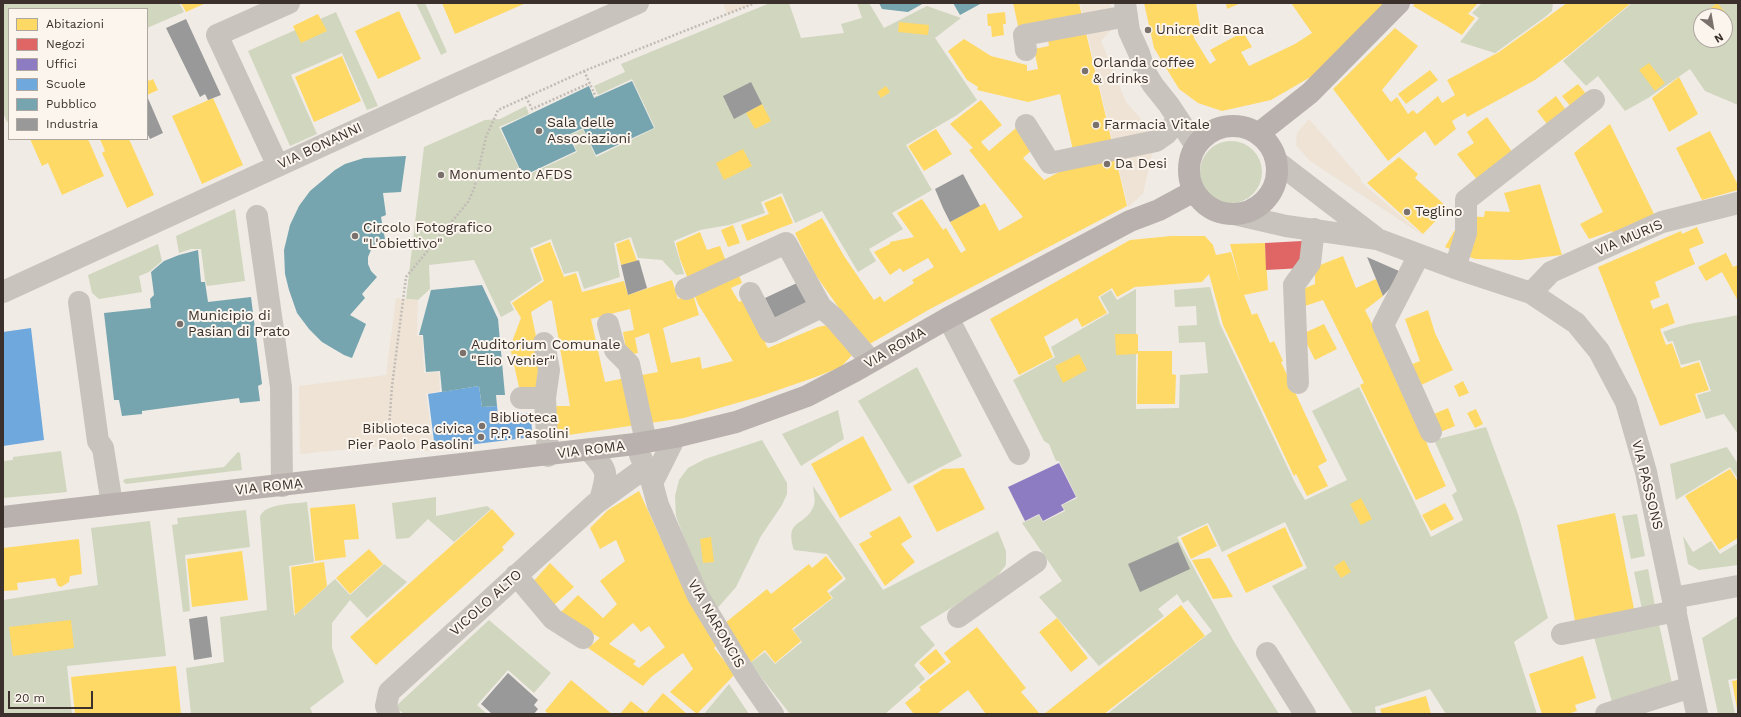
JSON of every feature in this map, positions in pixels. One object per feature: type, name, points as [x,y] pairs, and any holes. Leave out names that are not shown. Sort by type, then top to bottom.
[{"type":"main road","points":[[1258,134],[1310,92],[1399,3]]},
{"type":"main road","points":[[1230,126],[1245,128],[1258,134],[1273,150],[1276,161],[1277,174],[1275,186],[1268,197],[1259,206],[1248,212],[1234,214],[1222,213],[1210,208],[1194,191],[1190,180],[1189,168],[1196,146],[1215,130],[1230,126]]},
{"type":"main road","name":"VIA ROMA","points":[[3,517],[548,456],[675,437],[736,422],[807,396],[948,318],[1130,221],[1159,210],[1194,191]]},
{"type":"street","points":[[278,166],[217,35],[289,3]]},
{"type":"street","name":"VIA BONANNI","points":[[3,292],[582,27],[638,3]]},
{"type":"street","points":[[1026,50],[1024,35],[1126,10],[1129,31],[1145,72],[1153,86],[1196,146]]},
{"type":"street","points":[[1455,268],[1466,233],[1466,200],[1594,100]]},
{"type":"street","points":[[1026,125],[1050,163],[1156,141],[1166,134],[1178,120]]},
{"type":"street","points":[[1276,161],[1377,239]]},
{"type":"street","name":"VIA MURIS","points":[[1531,293],[1551,272],[1662,222],[1738,203]]},
{"type":"street","points":[[1234,214],[1286,226],[1377,239]]},
{"type":"street","points":[[257,216],[281,387],[282,486]]},
{"type":"street","points":[[1298,383],[1294,285],[1310,264],[1314,229]]},
{"type":"street","name":"VIA PASSONS","points":[[1377,239],[1455,268],[1531,293],[1576,323],[1599,351],[1626,402],[1646,472],[1697,714]]},
{"type":"street","points":[[686,289],[786,243],[821,307],[834,318],[871,361]]},
{"type":"street","points":[[1419,255],[1383,325],[1431,432]]},
{"type":"street","points":[[750,293],[770,332],[821,307]]},
{"type":"street","points":[[79,302],[98,441],[103,448],[112,504]]},
{"type":"street","points":[[948,318],[1019,454]]},
{"type":"street","name":"VIA NARONCIS","points":[[608,324],[615,350],[629,364],[640,443],[658,505],[698,596],[746,675],[774,714]]},
{"type":"street","points":[[544,343],[549,370],[545,398],[548,456]]},
{"type":"street","points":[[521,398],[545,398]]},
{"type":"street","points":[[649,475],[675,437]]},
{"type":"street","points":[[589,450],[603,466],[606,478],[600,500]]},
{"type":"street","name":"VICOLO ALTO","points":[[389,714],[386,706],[389,692],[516,575],[600,500],[649,475]]},
{"type":"street","points":[[958,617],[1036,562]]},
{"type":"street","points":[[516,575],[553,619],[583,638]]},
{"type":"street","points":[[1562,634],[1738,586]]},
{"type":"street","points":[[1267,653],[1305,714]]},
{"type":"street","points":[[1606,714],[1691,687]]},
{"type":"path","points":[[389,428],[392,386],[406,278],[468,202],[474,189],[486,137],[498,110],[584,71],[755,3]]},
{"type":"path","points":[[584,71],[596,97]]},
{"type":"path","points":[[526,97],[532,109],[590,83]]},
{"type":"green space","points":[[3,3],[179,3],[184,12],[148,28],[148,8],[8,8],[8,122],[3,113]]},
{"type":"green space","points":[[416,3],[425,3],[447,52],[441,55]]},
{"type":"green space","points":[[770,3],[789,3],[801,38],[844,33],[841,24],[862,18],[857,3],[869,3],[884,28],[927,6],[961,18],[935,38],[977,100],[957,115],[906,145],[932,190],[892,213],[903,229],[869,249],[876,261],[858,272],[822,211],[795,223],[782,193],[761,202],[765,213],[729,225],[700,230],[674,241],[684,274],[676,275],[662,260],[638,258],[631,237],[614,243],[620,277],[584,289],[578,271],[564,274],[551,239],[530,248],[542,280],[510,302],[514,310],[501,317],[474,260],[429,265],[430,289],[418,300],[406,299],[424,147],[485,120],[500,119],[526,106],[529,114],[499,127],[523,177],[577,152],[570,135],[583,129],[596,157],[655,128],[632,79],[598,95],[594,86],[625,72],[621,64]]},
{"type":"green space","points":[[1482,3],[1553,3],[1552,11],[1495,53],[1460,42],[1479,18],[1472,13]]},
{"type":"green space","points":[[1632,3],[1738,3],[1738,105],[1705,91],[1690,69],[1648,98],[1625,111],[1598,76],[1586,86],[1563,61]]},
{"type":"green space","points":[[336,12],[378,106],[367,110],[342,53],[291,75],[317,134],[290,146],[248,51]]},
{"type":"green space","points":[[1231,141],[1248,146],[1253,150],[1257,155],[1262,172],[1257,189],[1253,194],[1248,198],[1231,203],[1214,198],[1209,194],[1205,189],[1200,172],[1205,155],[1209,150],[1214,146]]},
{"type":"green space","points":[[235,209],[245,281],[207,286],[201,249],[191,249],[179,253],[176,236]]},
{"type":"green space","points":[[158,244],[162,261],[149,272],[139,276],[142,292],[99,299],[92,293],[88,275]]},
{"type":"green space","points":[[1210,287],[1220,324],[1295,483],[1305,500],[1347,480],[1312,411],[1359,387],[1431,537],[1463,520],[1452,495],[1457,491],[1434,440],[1486,427],[1518,514],[1548,618],[1514,642],[1537,714],[1446,714],[1430,689],[1375,707],[1376,714],[1353,714],[1272,586],[1307,568],[1285,522],[1222,552],[1208,523],[1177,537],[1233,640],[1279,714],[1107,714],[1212,631],[1188,600],[1183,603],[1177,594],[1158,609],[1164,616],[1099,666],[1039,597],[1062,581],[1022,523],[1039,515],[1043,522],[1065,511],[1062,505],[1077,498],[1059,461],[1056,461],[1049,444],[1044,441],[1013,380],[1055,357],[1051,347],[1109,313],[1100,297],[1111,290],[1117,300],[1136,289],[1136,409],[1179,408],[1180,375],[1208,373],[1205,342],[1179,343],[1178,326],[1197,325],[1196,306],[1175,307],[1174,290]]},
{"type":"green space","points":[[1738,315],[1738,434],[1724,414],[1706,419],[1697,395],[1711,391],[1700,360],[1681,365],[1673,341],[1668,342],[1663,332],[1691,324]]},
{"type":"green space","points":[[917,367],[962,456],[908,484],[858,401]]},
{"type":"green space","points":[[838,410],[844,439],[801,466],[782,434]]},
{"type":"green space","points":[[762,440],[787,483],[787,494],[782,505],[761,536],[736,587],[715,611],[703,587],[676,516],[675,496],[679,480],[688,468],[705,459]]},
{"type":"green space","points":[[1727,447],[1738,464],[1738,479],[1730,467],[1676,500],[1670,464]]},
{"type":"green space","points":[[61,451],[67,492],[3,498],[3,461],[13,460],[13,457]]},
{"type":"green space","points":[[238,452],[240,453],[242,470],[126,484],[123,481],[125,479],[224,467]]},
{"type":"green space","points":[[813,486],[883,590],[998,531],[1006,551],[1006,565],[993,582],[920,627],[935,645],[914,665],[925,679],[885,714],[790,714],[750,663],[765,652],[775,664],[802,642],[793,630],[833,598],[829,593],[846,579],[827,554],[794,550],[792,532],[794,527],[810,512],[815,503]]},
{"type":"green space","points":[[436,497],[436,516],[487,506],[491,509],[454,542],[428,519],[409,538],[396,539],[392,503]]},
{"type":"green space","points":[[307,502],[314,562],[289,566],[294,616],[335,579],[350,595],[384,564],[407,582],[367,618],[350,600],[332,623],[332,648],[344,682],[310,708],[313,714],[191,714],[186,668],[224,662],[220,617],[267,610],[260,517],[263,512],[273,507]]},
{"type":"green space","points":[[246,510],[250,547],[185,555],[190,611],[183,612],[172,525],[178,524],[177,518]]},
{"type":"green space","points":[[1637,514],[1645,556],[1631,559],[1622,516]]},
{"type":"green space","points":[[150,521],[166,656],[67,666],[72,714],[3,714],[3,600],[98,585],[91,528]]},
{"type":"green space","points":[[1683,536],[1693,552],[1711,541],[1720,554],[1738,543],[1738,565],[1699,570],[1688,564]]},
{"type":"green space","points":[[1648,569],[1655,606],[1642,609],[1634,572]]},
{"type":"green space","points":[[1738,616],[1738,678],[1728,680],[1735,714],[1718,714],[1702,638]]},
{"type":"green space","points":[[489,620],[551,673],[534,693],[508,670],[477,705],[487,714],[404,714],[395,707]]},
{"type":"green space","points":[[1659,624],[1673,688],[1613,706],[1594,637]]},
{"type":"green space","points":[[729,684],[749,714],[704,714]]},
{"type":"shaded area","points":[[723,3],[755,3],[727,14]]},
{"type":"shaded area","points":[[1080,3],[1110,3],[1116,25],[1101,41],[1126,102],[1140,118],[1150,134],[1153,150],[1143,194],[1128,207]]},
{"type":"shaded area","points":[[1309,119],[1362,180],[1360,181],[1424,236],[1310,161],[1296,145],[1297,133]]},
{"type":"shaded area","points":[[396,298],[418,300],[417,336],[422,336],[424,373],[439,372],[440,391],[426,394],[434,450],[427,451],[391,445],[300,454],[299,386],[386,375]]},
{"type":"building: Abitazioni","points":[[181,3],[206,3],[186,12]]},
{"type":"building: Abitazioni","points":[[442,3],[526,3],[455,34]]},
{"type":"building: Abitazioni","points":[[1013,3],[1079,3],[1127,206],[930,309],[868,345],[846,318],[815,274],[795,233],[822,218],[844,256],[874,300],[880,296],[884,302],[914,283],[912,280],[934,267],[928,258],[903,272],[900,268],[890,275],[874,252],[890,244],[890,242],[914,237],[897,213],[922,199],[943,230],[946,228],[961,253],[966,250],[950,222],[985,203],[999,231],[1023,217],[969,150],[973,148],[950,124],[981,100],[1002,125],[981,142],[989,151],[1016,128],[1033,149],[1023,158],[1044,180],[1076,163],[1060,94],[1028,102],[977,90],[978,87],[967,80],[948,51],[964,39],[991,56],[1027,65],[1027,71],[1038,69],[1034,49],[1049,46],[1045,26],[1019,30]]},
{"type":"building: Abitazioni","points":[[1144,3],[1196,3],[1200,26],[1193,29],[1194,38],[1210,64],[1216,60],[1210,50],[1243,32],[1252,47],[1241,52],[1249,66],[1295,44],[1312,33],[1291,3],[1389,3],[1314,75],[1271,100],[1222,111],[1198,103],[1179,89],[1154,48]]},
{"type":"building: Abitazioni","points":[[1226,3],[1241,3],[1227,9]]},
{"type":"building: Abitazioni","points":[[1415,3],[1478,3],[1468,14],[1475,18],[1462,35],[1413,6]]},
{"type":"building: Abitazioni","points":[[1567,3],[1631,3],[1571,53],[1535,80],[1467,117],[1465,113],[1452,121],[1456,129],[1435,146],[1425,131],[1388,161],[1333,89],[1395,28],[1418,46],[1382,90],[1391,102],[1397,97],[1408,114],[1413,110],[1417,114],[1438,96],[1442,103],[1455,95],[1447,80],[1499,52]]},
{"type":"building: Abitazioni","points":[[1717,3],[1722,8],[1711,8]]},
{"type":"building: Abitazioni","points":[[399,11],[421,59],[378,79],[355,31]]},
{"type":"building: Abitazioni","points":[[1005,12],[1006,24],[1003,24],[1004,35],[992,37],[991,26],[988,26],[987,14]]},
{"type":"building: Abitazioni","points":[[318,14],[327,31],[301,43],[293,26]]},
{"type":"building: Abitazioni","points":[[899,22],[929,25],[928,35],[898,32]]},
{"type":"building: Abitazioni","points":[[342,56],[361,101],[314,122],[295,77]]},
{"type":"building: Abitazioni","points":[[1649,63],[1665,83],[1655,91],[1639,70]]},
{"type":"building: Abitazioni","points":[[1430,70],[1438,80],[1406,104],[1398,94]]},
{"type":"building: Abitazioni","points":[[1679,77],[1698,114],[1669,132],[1652,98]]},
{"type":"building: Abitazioni","points":[[148,79],[149,81],[153,79],[158,90],[148,95]]},
{"type":"building: Abitazioni","points":[[1578,84],[1587,95],[1571,107],[1562,96]]},
{"type":"building: Abitazioni","points":[[886,86],[890,92],[881,98],[877,92]]},
{"type":"building: Abitazioni","points":[[1556,96],[1566,110],[1547,124],[1537,111]]},
{"type":"building: Abitazioni","points":[[213,98],[243,165],[202,184],[172,116]]},
{"type":"building: Abitazioni","points":[[762,104],[771,121],[755,129],[746,113]]},
{"type":"building: Abitazioni","points":[[1487,117],[1513,153],[1478,181],[1457,154],[1474,143],[1467,132]]},
{"type":"building: Abitazioni","points":[[1610,124],[1655,216],[1614,234],[1612,231],[1589,239],[1580,224],[1603,212],[1574,153]]},
{"type":"building: Abitazioni","points":[[936,129],[952,154],[924,171],[908,146]]},
{"type":"building: Abitazioni","points":[[1710,131],[1738,185],[1738,190],[1702,200],[1676,148]]},
{"type":"building: Abitazioni","points":[[30,140],[88,140],[104,176],[62,195],[48,163],[42,166]]},
{"type":"building: Abitazioni","points":[[100,140],[129,140],[154,195],[127,208],[102,153],[105,151]]},
{"type":"building: Abitazioni","points":[[743,149],[752,166],[724,180],[716,163]]},
{"type":"building: Abitazioni","points":[[1399,157],[1418,174],[1415,178],[1448,208],[1423,234],[1367,183]]},
{"type":"building: Abitazioni","points":[[1540,184],[1562,255],[1520,260],[1475,259],[1445,247],[1463,216],[1484,217],[1485,211],[1510,212],[1504,193]]},
{"type":"building: Abitazioni","points":[[781,196],[793,223],[747,241],[741,225],[769,214],[764,203]]},
{"type":"building: Abitazioni","points":[[733,225],[740,243],[728,247],[721,230]]},
{"type":"building: Abitazioni","points":[[1697,227],[1704,243],[1689,249],[1695,264],[1655,282],[1660,297],[1650,301],[1653,309],[1668,303],[1675,323],[1660,329],[1666,345],[1672,343],[1681,368],[1699,362],[1709,390],[1695,394],[1701,412],[1660,426],[1598,267],[1681,231],[1682,234]]},
{"type":"building: Abitazioni","points":[[700,232],[707,250],[720,246],[727,264],[734,262],[742,283],[731,288],[739,302],[743,300],[767,342],[765,343],[768,348],[818,327],[833,324],[852,355],[841,367],[813,378],[758,397],[684,418],[555,437],[555,406],[570,406],[552,301],[550,300],[531,312],[543,370],[540,388],[519,387],[510,347],[521,318],[512,303],[544,281],[533,249],[550,242],[564,277],[576,273],[582,292],[624,281],[628,295],[672,280],[678,299],[693,294],[699,315],[663,328],[671,363],[700,357],[702,369],[733,361],[698,304],[680,259],[676,243]],"holes":[[[630,309],[634,330],[623,332],[627,355],[638,353],[635,338],[649,333],[658,372],[605,382],[591,319]]]},
{"type":"building: Abitazioni","points":[[1171,236],[1205,236],[1213,245],[1216,255],[1231,252],[1241,285],[1230,244],[1265,243],[1268,290],[1244,295],[1252,315],[1257,313],[1270,343],[1274,341],[1283,361],[1281,362],[1327,461],[1318,466],[1328,486],[1307,496],[1296,474],[1294,476],[1223,325],[1209,274],[1202,282],[1135,287],[1117,297],[1112,288],[1098,297],[1107,313],[1082,327],[1077,318],[1044,337],[1053,357],[1019,375],[990,319],[1130,240]]},
{"type":"building: Abitazioni","points":[[629,239],[637,261],[621,265],[616,244]]},
{"type":"building: Abitazioni","points":[[1726,253],[1733,267],[1738,265],[1738,301],[1722,272],[1706,281],[1698,267]]},
{"type":"building: Abitazioni","points":[[1343,256],[1356,288],[1376,279],[1383,296],[1365,310],[1412,403],[1429,449],[1446,486],[1416,500],[1360,385],[1364,383],[1323,300],[1305,306],[1303,289],[1315,284],[1315,267]]},
{"type":"building: Abitazioni","points":[[1428,310],[1435,333],[1453,370],[1417,387],[1407,366],[1420,361],[1405,319]]},
{"type":"building: Abitazioni","points":[[1324,324],[1337,349],[1315,360],[1302,334]]},
{"type":"building: Abitazioni","points":[[1115,334],[1138,334],[1138,351],[1172,351],[1172,374],[1176,375],[1175,404],[1137,404],[1138,354],[1116,355]]},
{"type":"building: Abitazioni","points":[[1079,354],[1087,370],[1063,383],[1055,366]]},
{"type":"building: Abitazioni","points":[[1463,381],[1469,393],[1459,397],[1454,386]]},
{"type":"building: Abitazioni","points":[[1448,408],[1455,426],[1436,434],[1429,416]]},
{"type":"building: Abitazioni","points":[[1476,409],[1483,424],[1475,428],[1467,413]]},
{"type":"building: Abitazioni","points":[[863,436],[892,490],[840,518],[811,464]]},
{"type":"building: Abitazioni","points":[[964,468],[985,509],[937,532],[913,486],[943,469]]},
{"type":"building: Abitazioni","points":[[1730,469],[1738,482],[1738,538],[1719,550],[1685,496]]},
{"type":"building: Abitazioni","points":[[639,491],[678,576],[717,645],[714,648],[735,674],[697,714],[670,692],[693,669],[683,653],[651,677],[643,686],[588,648],[600,638],[560,613],[578,595],[603,618],[617,604],[600,581],[625,561],[616,540],[600,549],[590,528],[608,510]],"holes":[[[633,623],[641,632],[649,626],[665,647],[639,668],[633,664],[636,661],[609,644]]]},
{"type":"building: Abitazioni","points":[[1361,498],[1372,519],[1361,525],[1350,504]]},
{"type":"building: Abitazioni","points":[[1445,503],[1454,519],[1431,531],[1422,515]]},
{"type":"building: Abitazioni","points":[[355,504],[359,539],[344,540],[346,557],[315,561],[310,508]]},
{"type":"building: Abitazioni","points":[[492,509],[515,534],[502,547],[504,550],[376,665],[350,637]]},
{"type":"building: Abitazioni","points":[[1615,513],[1634,609],[1575,621],[1557,525]]},
{"type":"building: Abitazioni","points":[[900,516],[912,537],[901,544],[915,562],[885,586],[859,544],[872,537],[869,533]]},
{"type":"building: Abitazioni","points":[[1207,525],[1217,546],[1191,559],[1181,538]]},
{"type":"building: Abitazioni","points":[[1285,527],[1303,566],[1246,593],[1227,555]]},
{"type":"building: Abitazioni","points":[[711,537],[714,562],[703,563],[700,539]]},
{"type":"building: Abitazioni","points":[[79,539],[82,574],[70,576],[69,582],[61,587],[58,586],[55,578],[17,583],[18,590],[3,591],[3,548]]},
{"type":"building: Abitazioni","points":[[369,549],[383,564],[350,594],[336,578]]},
{"type":"building: Abitazioni","points":[[242,551],[248,600],[192,607],[187,559]]},
{"type":"building: Abitazioni","points":[[826,556],[843,578],[827,591],[832,598],[792,629],[801,641],[775,663],[765,650],[751,662],[727,631],[725,623],[767,589],[771,594],[809,564],[812,568]]},
{"type":"building: Abitazioni","points":[[1210,558],[1233,597],[1213,599],[1192,560]]},
{"type":"building: Abitazioni","points":[[1344,560],[1351,572],[1341,578],[1334,567]]},
{"type":"building: Abitazioni","points":[[324,562],[327,586],[295,615],[291,567]]},
{"type":"building: Abitazioni","points":[[550,563],[574,587],[553,606],[531,584]]},
{"type":"building: Abitazioni","points":[[1181,605],[1205,636],[1104,714],[1044,714]]},
{"type":"building: Abitazioni","points":[[1057,618],[1088,658],[1071,672],[1039,632]]},
{"type":"building: Abitazioni","points":[[71,620],[74,648],[13,656],[9,627]]},
{"type":"building: Abitazioni","points":[[977,627],[1026,688],[1021,692],[1040,714],[986,714],[968,690],[937,714],[914,714],[905,703],[921,690],[919,687],[951,662],[944,653]]},
{"type":"building: Abitazioni","points":[[936,649],[946,662],[930,675],[919,663]]},
{"type":"building: Abitazioni","points":[[1583,656],[1596,698],[1575,705],[1577,711],[1568,714],[1542,714],[1529,674]]},
{"type":"building: Abitazioni","points":[[176,666],[181,714],[75,714],[71,677]]},
{"type":"building: Abitazioni","points":[[571,680],[612,714],[549,714],[545,711]]},
{"type":"building: Abitazioni","points":[[1738,680],[1738,709],[1737,709],[1732,681]]},
{"type":"building: Abitazioni","points":[[663,693],[687,714],[620,714],[631,701],[646,713]]},
{"type":"building: Abitazioni","points":[[1426,696],[1431,714],[1382,714],[1380,709]]},
{"type":"building: Negozi","points":[[1302,241],[1303,268],[1266,270],[1265,243]]},
{"type":"building: Uffici","points":[[1059,463],[1076,497],[1061,505],[1064,510],[1043,521],[1039,514],[1025,521],[1008,487]]},
{"type":"building: Scuole","points":[[31,328],[44,440],[3,446],[3,332]]},
{"type":"building: Scuole","name":"Biblioteca P.P. Pasolini","points":[[479,386],[482,407],[497,406],[498,415],[530,413],[533,437],[435,449],[428,394]]},
{"type":"building: Pubblico","points":[[879,3],[924,3],[908,12],[882,9]]},
{"type":"building: Pubblico","points":[[953,3],[982,3],[960,15]]},
{"type":"building: Pubblico","name":"Sala delle Associazioni","points":[[632,81],[654,128],[596,155],[583,128],[568,135],[576,151],[523,176],[501,128],[589,86],[594,98]]},
{"type":"building: Pubblico","points":[[406,156],[401,192],[383,193],[386,215],[381,217],[385,239],[375,244],[368,257],[368,264],[371,271],[377,277],[362,294],[365,298],[350,315],[366,324],[352,358],[322,342],[309,329],[297,313],[285,274],[284,250],[290,225],[299,206],[310,191],[335,170],[345,164],[364,158]]},
{"type":"building: Pubblico","name":"Municipio di Pasian di Prato","points":[[198,250],[201,282],[205,282],[208,302],[251,297],[262,384],[258,386],[260,401],[240,403],[239,398],[142,411],[142,414],[122,416],[119,400],[114,400],[104,313],[151,308],[150,299],[154,295],[151,272],[164,261]]},
{"type":"building: Pubblico","name":"Auditorium Comunale \"Elio Venier\"","points":[[482,285],[498,319],[505,395],[496,395],[497,406],[482,407],[479,386],[442,392],[440,371],[426,372],[423,335],[419,335],[431,290]]},
{"type":"building: Industria","points":[[186,19],[221,95],[208,100],[205,94],[200,97],[166,28]]},
{"type":"building: Industria","points":[[751,82],[762,104],[734,119],[723,96]]},
{"type":"building: Industria","points":[[148,98],[163,133],[150,139],[148,135]]},
{"type":"building: Industria","points":[[963,174],[980,206],[950,222],[935,189]]},
{"type":"building: Industria","points":[[1367,257],[1399,271],[1392,286],[1383,296]]},
{"type":"building: Industria","points":[[639,260],[647,288],[628,295],[621,265]]},
{"type":"building: Industria","points":[[797,283],[807,302],[775,318],[765,298]]},
{"type":"building: Industria","points":[[1178,542],[1190,569],[1140,592],[1128,564]]},
{"type":"building: Industria","points":[[207,616],[212,657],[194,660],[189,619]]},
{"type":"building: Industria","points":[[508,673],[538,700],[534,705],[538,709],[534,714],[492,714],[481,704]]},
{"type":"place","name":"Unicredit Banca","points":[[1148,30]]},
{"type":"place","name":"Orlanda coffee & drinks","points":[[1085,71]]},
{"type":"place","name":"Farmacia Vitale","points":[[1096,125]]},
{"type":"place","name":"Sala delle Associazioni","points":[[539,131]]},
{"type":"place","name":"Da Desi","points":[[1107,164]]},
{"type":"place","name":"Monumento AFDS","points":[[441,175]]},
{"type":"place","name":"Teglino","points":[[1407,212]]},
{"type":"place","name":"Circolo Fotografico \"L'obiettivo\"","points":[[355,236]]},
{"type":"place","name":"Municipio di Pasian di Prato","points":[[180,324]]},
{"type":"place","name":"Auditorium Comunale \"Elio Venier\"","points":[[463,353]]},
{"type":"place","name":"Biblioteca P.P. Pasolini","points":[[482,426]]},
{"type":"place","name":"Biblioteca civica Pier Paolo Pasolini","points":[[481,437]]}]
